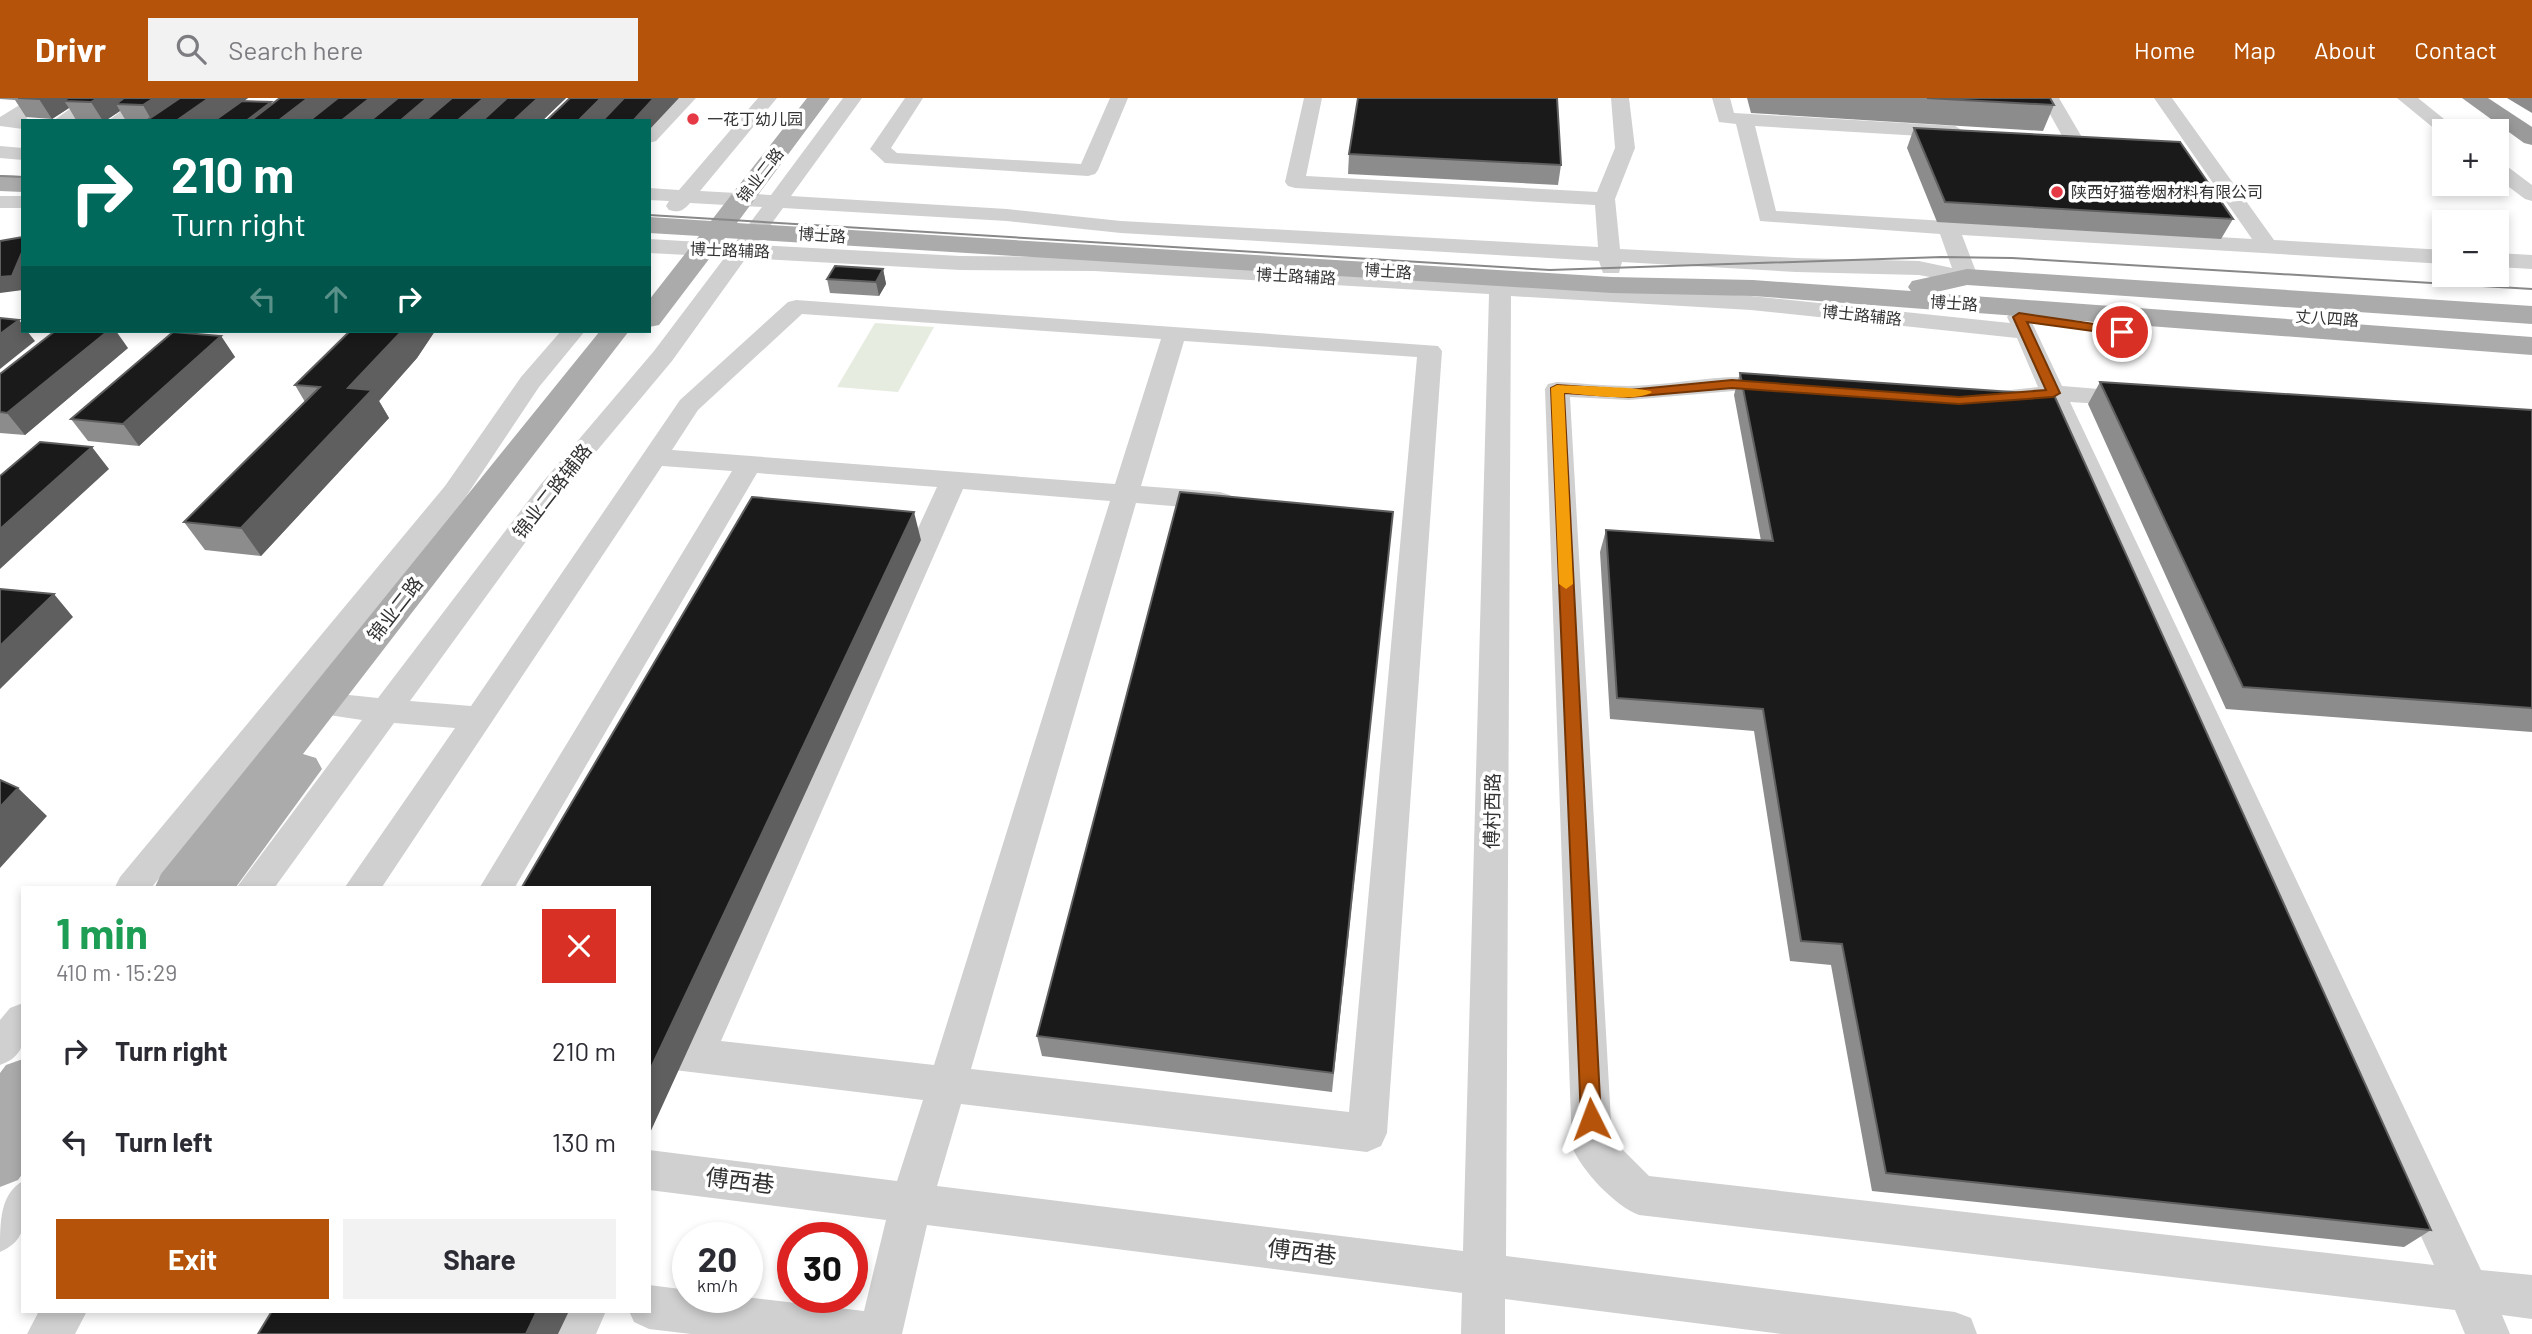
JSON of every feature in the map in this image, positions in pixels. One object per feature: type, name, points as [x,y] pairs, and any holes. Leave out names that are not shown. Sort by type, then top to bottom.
[{"type":"highway","points":[[2473,98],[2532,138]]},
{"type":"main road","name":"锦业二路","points":[[651,316],[711,223],[799,98]]},
{"type":"main road","name":"锦业二路","points":[[651,285],[711,223],[819,98]]},
{"type":"main road","points":[[0,171],[21,173]]},
{"type":"main road","points":[[0,183],[21,184]]},
{"type":"main road","name":"博士路","points":[[659,222],[1610,261],[1929,294],[2124,310]]},
{"type":"main road","name":"博士路","points":[[760,225],[1612,285],[1929,294]]},
{"type":"main road","points":[[1929,294],[1967,276],[2532,315]]},
{"type":"main road","points":[[1929,294],[2022,325],[2532,367]]},
{"type":"main road","name":"丈八四路","points":[[2124,310],[2532,334]]},
{"type":"main road","name":"丈八四路","points":[[2124,310],[2532,346]]},
{"type":"main road","name":"锦业二路","points":[[213,886],[335,706],[614,333]]},
{"type":"main road","name":"锦业二路","points":[[177,886],[335,706],[638,333]]},
{"type":"main road","points":[[0,1163],[16,1103]]},
{"type":"street","points":[[21,123],[6,122],[44,98]]},
{"type":"street","points":[[65,119],[97,98]]},
{"type":"street","points":[[120,119],[151,98]]},
{"type":"street","points":[[651,135],[687,98]]},
{"type":"street","points":[[659,222],[768,98]]},
{"type":"street","name":"锦业二路辅路","points":[[256,886],[550,490],[663,356],[853,98]]},
{"type":"street","points":[[914,98],[880,149],[892,159],[1088,170],[1119,98]]},
{"type":"street","points":[[1313,98],[1295,182],[1605,200]]},
{"type":"street","points":[[1620,98],[1625,148],[1605,200],[1610,261],[1919,268],[1967,276]]},
{"type":"street","points":[[1721,98],[1726,118],[1977,133]]},
{"type":"street","points":[[2046,137],[2073,139],[2050,98]]},
{"type":"street","points":[[2163,98],[2268,247]]},
{"type":"street","points":[[2406,98],[2433,119]]},
{"type":"street","points":[[1744,119],[1767,217],[2432,256]]},
{"type":"street","points":[[0,152],[21,153]]},
{"type":"street","points":[[2509,177],[2532,195]]},
{"type":"street","name":"博士路辅路","points":[[651,200],[659,222],[760,225],[960,263],[1094,264],[1751,303],[2022,325]]},
{"type":"street","points":[[0,202],[21,202]]},
{"type":"street","points":[[1948,228],[1967,276]]},
{"type":"street","points":[[2509,261],[2532,262]]},
{"type":"street","name":"傅村西路","points":[[1483,1334],[1500,288]]},
{"type":"street","points":[[364,886],[690,405],[796,307],[1430,351],[1403,515],[1367,1133],[651,1050]]},
{"type":"street","points":[[2022,325],[2488,1334]]},
{"type":"street","points":[[133,886],[455,492],[530,382],[571,333]]},
{"type":"street","points":[[880,1334],[912,1201],[1174,334]]},
{"type":"street","points":[[1812,390],[1732,384],[1629,393],[1557,388],[1592,1147],[1639,1195],[2532,1297]]},
{"type":"street","points":[[1972,400],[2053,393],[2163,401]]},
{"type":"street","points":[[653,457],[1251,503]]},
{"type":"street","points":[[498,886],[749,465]]},
{"type":"street","points":[[695,1055],[954,480]]},
{"type":"street","points":[[335,706],[479,719]]},
{"type":"street","points":[[0,1048],[21,1022]]},
{"type":"street","name":"傅西巷","points":[[651,1170],[1955,1334]]},
{"type":"street","points":[[0,1231],[21,1204]]},
{"type":"street","points":[[651,1307],[870,1334]]},
{"type":"street","points":[[49,1334],[64,1313]]},
{"type":"street","points":[[574,1334],[583,1313]]},
{"type":"shaded area","points":[[875,323],[934,327],[898,392],[837,387]]},
{"type":"building","points":[[68,98],[98,98],[91,102],[64,101]]},
{"type":"building","points":[[124,98],[154,98],[143,105],[116,104]]},
{"type":"building","points":[[180,98],[209,98],[179,119],[149,119]]},
{"type":"building","points":[[280,98],[308,98],[281,119],[253,119]]},
{"type":"building","points":[[338,98],[370,98],[344,119],[312,119]]},
{"type":"building","points":[[398,98],[427,98],[402,119],[372,119]]},
{"type":"building","points":[[452,98],[484,98],[459,119],[427,119]]},
{"type":"building","points":[[507,98],[538,98],[515,119],[484,119]]},
{"type":"building","points":[[570,98],[601,98],[580,119],[548,119]]},
{"type":"building","points":[[624,98],[654,98],[635,119],[604,119]]},
{"type":"building","points":[[1358,98],[1557,98],[1561,165],[1349,154]]},
{"type":"building","points":[[1927,98],[2050,98],[2054,105]]},
{"type":"building","points":[[242,101],[271,102],[249,119],[217,119]]},
{"type":"building","name":"陕西好猫卷烟材料有限公司","points":[[1914,128],[2180,142],[2233,219],[1945,202]]},
{"type":"building","points":[[21,237],[21,255],[12,276],[0,277],[0,241]]},
{"type":"building","points":[[835,266],[883,269],[876,282],[827,279]]},
{"type":"building","points":[[0,318],[19,320],[0,334]]},
{"type":"building","points":[[52,333],[106,333],[7,413],[0,412],[0,374]]},
{"type":"building","points":[[172,333],[221,336],[123,424],[71,419]]},
{"type":"building","points":[[348,333],[400,333],[348,388],[372,390],[241,528],[184,522],[320,387],[295,385]]},
{"type":"building","points":[[1740,373],[2054,395],[2431,1230],[1886,1173],[1842,944],[1801,941],[1763,709],[1617,698],[1606,530],[1773,541]]},
{"type":"building","points":[[2100,382],[2532,410],[2532,708],[2243,687]]},
{"type":"building","points":[[40,442],[92,447],[0,529],[0,476]]},
{"type":"building","points":[[1180,492],[1393,512],[1333,1073],[1037,1036]]},
{"type":"building","points":[[752,497],[914,512],[651,1068],[651,886],[523,886]]},
{"type":"building","points":[[0,589],[54,594],[0,646]]},
{"type":"building","points":[[0,780],[18,788],[0,807]]},
{"type":"building","points":[[271,1313],[536,1313],[526,1334],[258,1334]]},
{"type":"tram line","points":[[0,176],[21,177]]},
{"type":"tram line","points":[[651,215],[1550,270],[1942,257],[2012,258],[2532,289]]},
{"type":"slow traffic","points":[[1566,584],[1557,388],[1645,392]]},
{"type":"place","name":"一花丁幼儿园","points":[[693,119]]},
{"type":"place","name":"陕西好猫卷烟材料有限公司","points":[[2057,192]]},
{"type":"route","points":[[1591,1119],[1557,388],[1629,393],[1732,384],[1959,401],[2053,393],[2019,317],[2122,332]]}]
